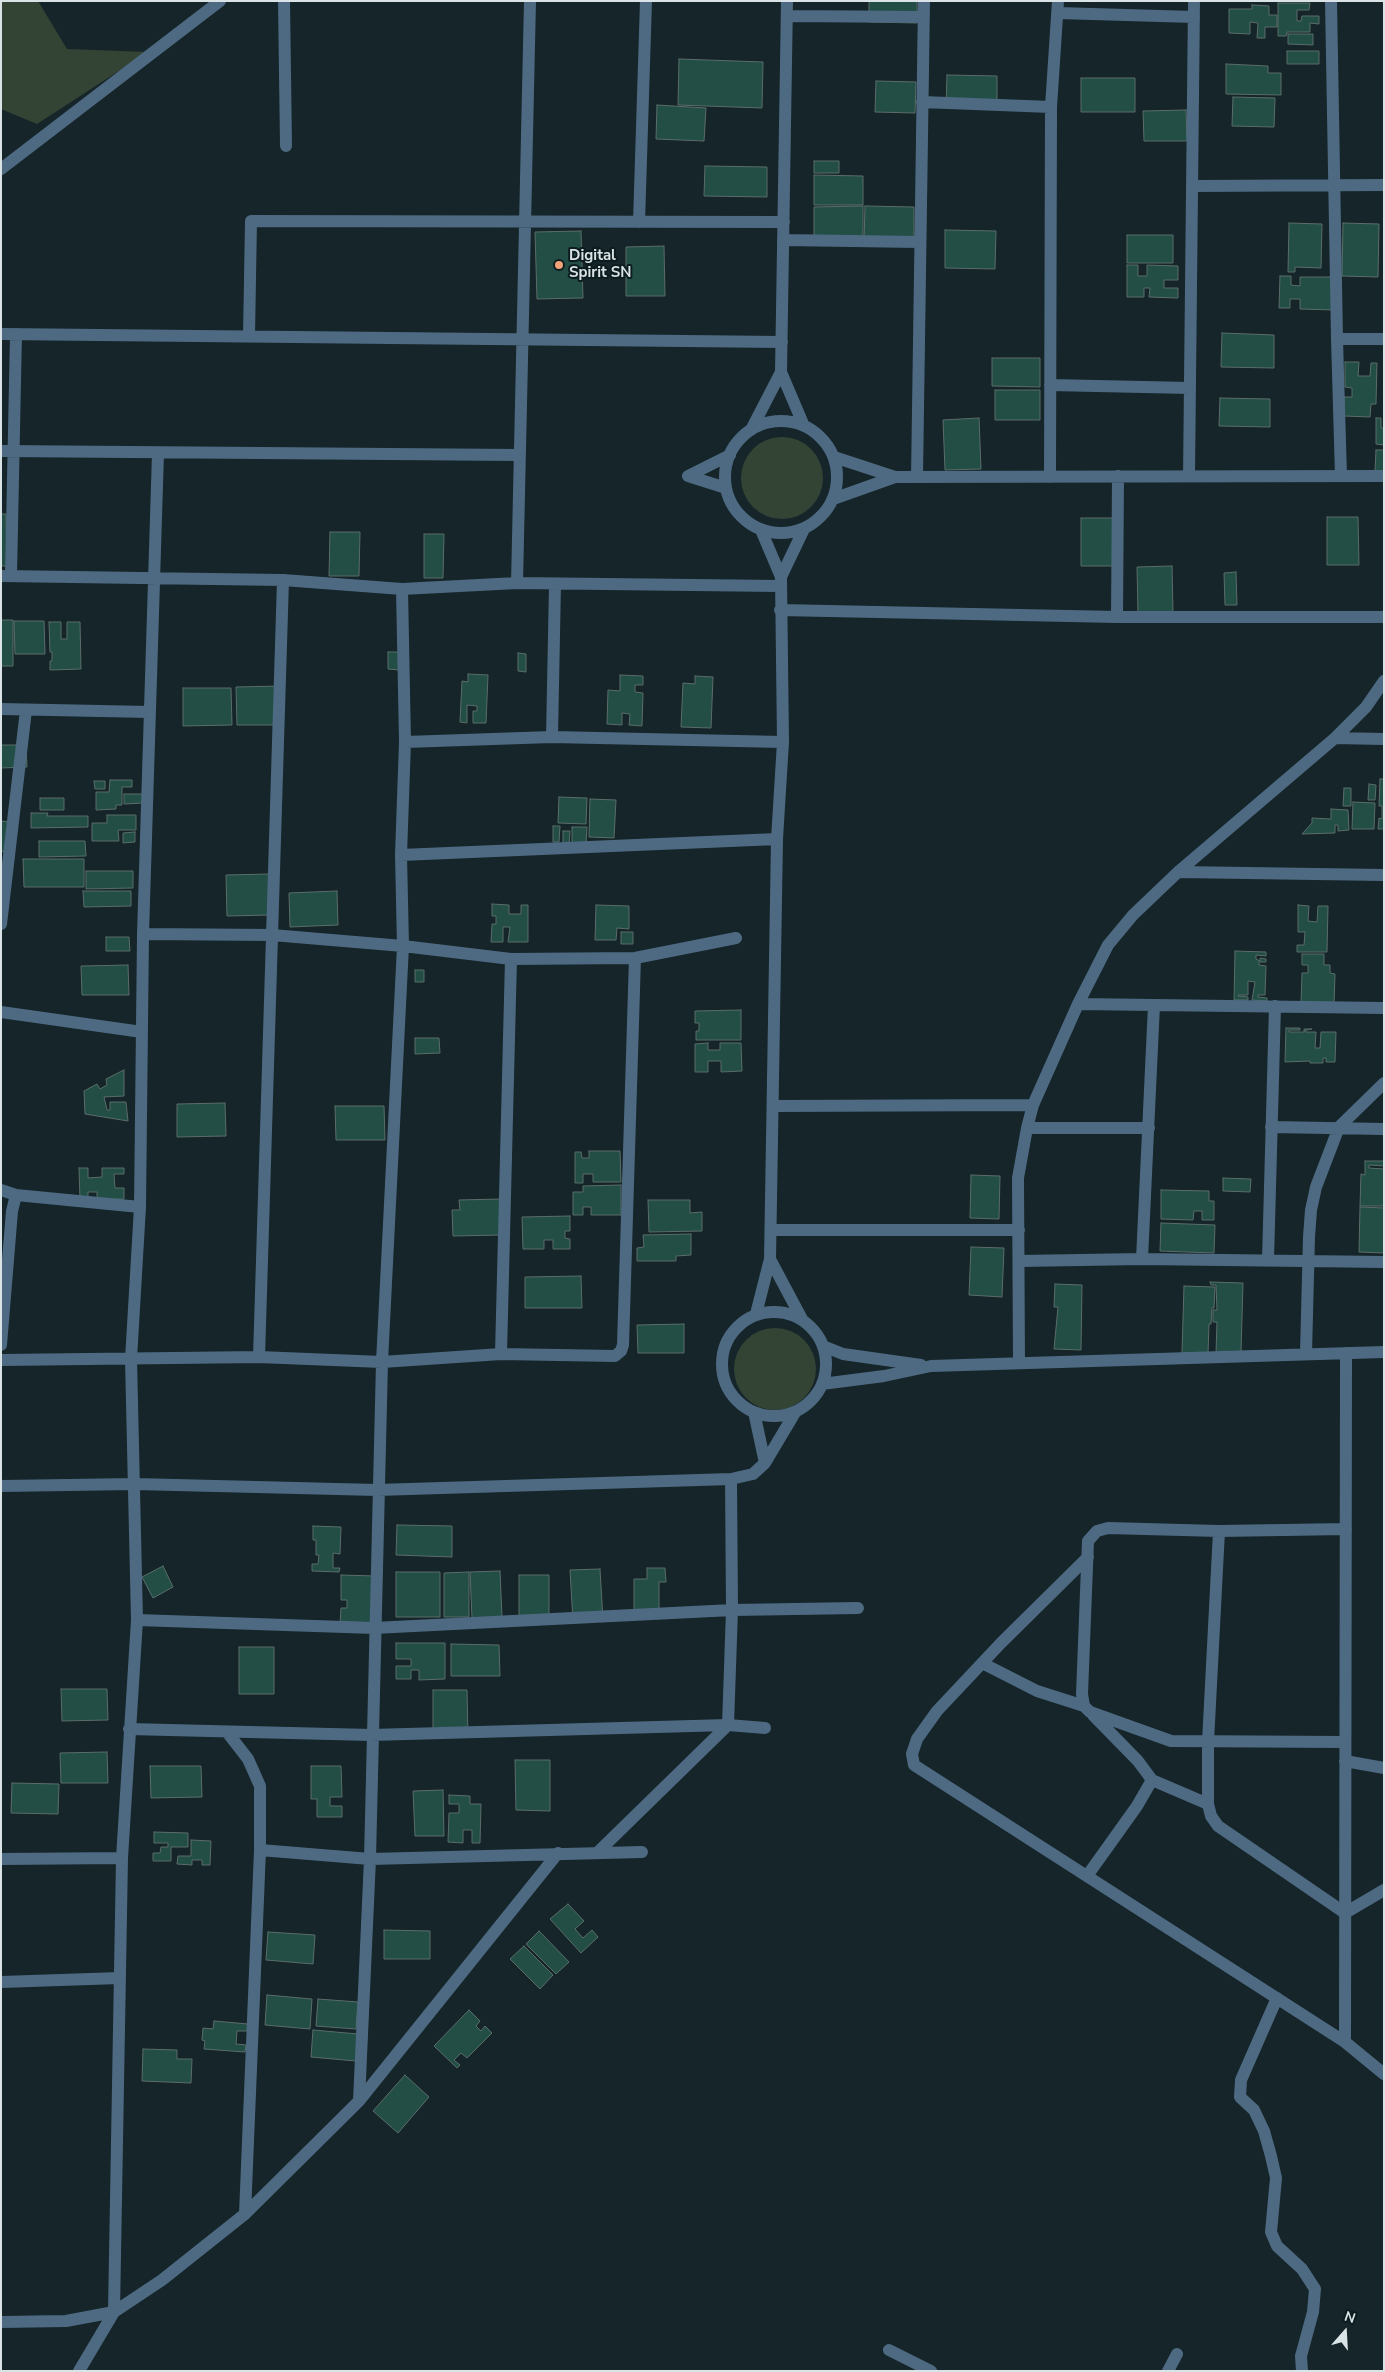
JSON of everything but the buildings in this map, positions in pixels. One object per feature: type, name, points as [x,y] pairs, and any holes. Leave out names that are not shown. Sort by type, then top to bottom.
[{"type":"street","points":[[1,169],[220,1]]},
{"type":"street","points":[[284,1],[286,146]]},
{"type":"street","points":[[516,583],[530,1]]},
{"type":"street","points":[[639,222],[646,1]]},
{"type":"street","points":[[787,1],[781,372],[804,426]]},
{"type":"street","points":[[917,477],[924,1]]},
{"type":"street","points":[[1189,476],[1194,1]]},
{"type":"street","points":[[1331,1],[1336,339],[1341,476]]},
{"type":"street","points":[[1050,476],[1051,107],[1058,7],[1194,17]]},
{"type":"street","points":[[787,16],[923,17]]},
{"type":"street","points":[[922,102],[1051,107]]},
{"type":"street","points":[[1192,186],[1384,185]]},
{"type":"street","points":[[249,336],[251,221],[784,222]]},
{"type":"street","points":[[783,240],[920,242]]},
{"type":"street","points":[[1,334],[782,342]]},
{"type":"street","points":[[16,334],[8,451],[6,576],[283,580],[402,589],[516,583],[780,582]]},
{"type":"street","points":[[1336,339],[1384,339]]},
{"type":"street","points":[[751,430],[781,372]]},
{"type":"street","points":[[1050,385],[1190,388]]},
{"type":"street","points":[[786,422],[804,426],[822,439],[834,457],[838,478],[833,499],[821,517],[804,529],[782,534],[761,530],[745,520],[733,506],[726,488],[726,471],[730,455],[739,441],[751,430],[768,423],[786,422]]},
{"type":"street","points":[[8,451],[519,455]]},
{"type":"street","points":[[79,2371],[114,2312],[122,1858],[137,1620],[131,1358],[140,1207],[143,934],[158,453]]},
{"type":"street","points":[[726,488],[688,476],[730,455]]},
{"type":"street","points":[[834,457],[896,477],[1384,476]]},
{"type":"street","points":[[1117,617],[1118,476]]},
{"type":"street","points":[[833,499],[896,477]]},
{"type":"street","points":[[780,582],[804,529]]},
{"type":"street","points":[[756,1314],[770,1259],[777,839],[783,742],[780,582],[761,530]]},
{"type":"street","points":[[259,1357],[283,580]]},
{"type":"street","points":[[552,737],[555,584]]},
{"type":"street","points":[[359,2101],[370,1859],[377,1490],[403,946],[400,855],[404,742],[402,589]]},
{"type":"street","points":[[780,610],[1117,617],[1384,617]]},
{"type":"street","points":[[1019,1363],[1018,1178],[1027,1128],[1033,1105],[1078,1004],[1108,945],[1133,915],[1178,872],[1335,738],[1366,707],[1384,681]]},
{"type":"street","points":[[1,709],[150,712]]},
{"type":"street","points":[[1,924],[26,710]]},
{"type":"street","points":[[404,742],[552,737],[783,742]]},
{"type":"street","points":[[1335,738],[1384,739]]},
{"type":"street","points":[[400,855],[777,839]]},
{"type":"street","points":[[1178,872],[1384,875]]},
{"type":"street","points":[[143,934],[272,935],[403,946],[511,959],[635,958],[736,938]]},
{"type":"street","points":[[1,1360],[259,1357],[382,1362],[501,1354],[615,1356],[621,1351],[624,1344],[635,958]]},
{"type":"street","points":[[501,1354],[511,959]]},
{"type":"street","points":[[1078,1004],[1384,1008]]},
{"type":"street","points":[[1142,1259],[1154,1005]]},
{"type":"street","points":[[1268,1260],[1276,1006]]},
{"type":"street","points":[[1,1012],[142,1032]]},
{"type":"street","points":[[1306,1353],[1311,1210],[1316,1186],[1339,1127],[1384,1083]]},
{"type":"street","points":[[773,1106],[1033,1105]]},
{"type":"street","points":[[1271,1127],[1384,1129]]},
{"type":"street","points":[[1027,1128],[1149,1128]]},
{"type":"street","points":[[1,1190],[16,1195],[140,1207]]},
{"type":"street","points":[[1,1345],[12,1211],[16,1195]]},
{"type":"street","points":[[771,1230],[1018,1230]]},
{"type":"street","points":[[770,1259],[804,1321]]},
{"type":"street","points":[[1018,1261],[1142,1259],[1384,1262]]},
{"type":"street","points":[[772,1312],[789,1314],[804,1321],[812,1328],[823,1346],[826,1365],[822,1384],[812,1400],[796,1411],[775,1415],[754,1412],[745,1407],[731,1394],[723,1375],[721,1364],[726,1342],[734,1330],[756,1314],[772,1312]]},
{"type":"street","points":[[823,1346],[843,1354],[931,1366],[1384,1352]]},
{"type":"street","points":[[1345,2042],[1346,1352]]},
{"type":"street","points":[[822,1384],[884,1376],[931,1366]]},
{"type":"street","points":[[1,1486],[134,1484],[377,1490],[731,1480],[753,1474],[765,1463],[796,1411]]},
{"type":"street","points":[[754,1412],[765,1463]]},
{"type":"street","points":[[598,1852],[728,1725],[732,1610],[731,1480]]},
{"type":"street","points":[[1208,1804],[1152,1780],[1138,1761],[1086,1709],[1082,1694],[1088,1540],[1097,1531],[1108,1528],[1219,1531],[1346,1529]]},
{"type":"street","points":[[1219,1531],[1208,1742],[1208,1804],[1211,1816],[1218,1826],[1345,1913]]},
{"type":"street","points":[[1088,1557],[937,1711],[917,1739],[912,1754],[914,1765],[1345,2042],[1382,2070]]},
{"type":"street","points":[[137,1620],[374,1628],[732,1610],[858,1608]]},
{"type":"street","points":[[982,1663],[1037,1691],[1171,1741],[1345,1742]]},
{"type":"street","points":[[129,1729],[371,1734],[728,1725],[765,1728]]},
{"type":"street","points":[[227,1732],[248,1759],[260,1786],[260,1850],[245,2214]]},
{"type":"street","points":[[1346,1761],[1384,1768]]},
{"type":"street","points":[[1087,1876],[1137,1806],[1143,1791],[1152,1780]]},
{"type":"street","points":[[260,1850],[370,1859],[642,1852]]},
{"type":"street","points":[[1,2322],[66,2320],[114,2312],[162,2280],[245,2214],[359,2101],[558,1853]]},
{"type":"street","points":[[1,1859],[122,1858]]},
{"type":"street","points":[[1345,1913],[1384,1890]]},
{"type":"street","points":[[1,1982],[120,1978]]},
{"type":"street","points":[[1277,1998],[1241,2080],[1240,2097],[1254,2110],[1264,2132],[1271,2156],[1276,2178],[1271,2232],[1277,2246],[1302,2269],[1315,2289],[1313,2312],[1301,2356],[1302,2371]]},
{"type":"street","points":[[889,2350],[931,2371]]},
{"type":"street","points":[[1168,2371],[1177,2354]]},
{"type":"green space","points":[[1,1],[38,1],[67,49],[148,52],[37,124],[1,109]]},
{"type":"green space","points":[[782,437],[798,440],[811,449],[820,462],[823,478],[820,494],[811,507],[798,516],[782,519],[766,516],[753,507],[744,494],[741,478],[744,462],[753,449],[766,440]]},
{"type":"green space","points":[[775,1328],[791,1331],[804,1340],[813,1353],[816,1369],[813,1385],[804,1398],[791,1407],[775,1410],[759,1407],[746,1398],[737,1385],[734,1369],[737,1353],[746,1340],[759,1331]]},
{"type":"place","name":"Digital Spirit SN","points":[[559,265]]}]
